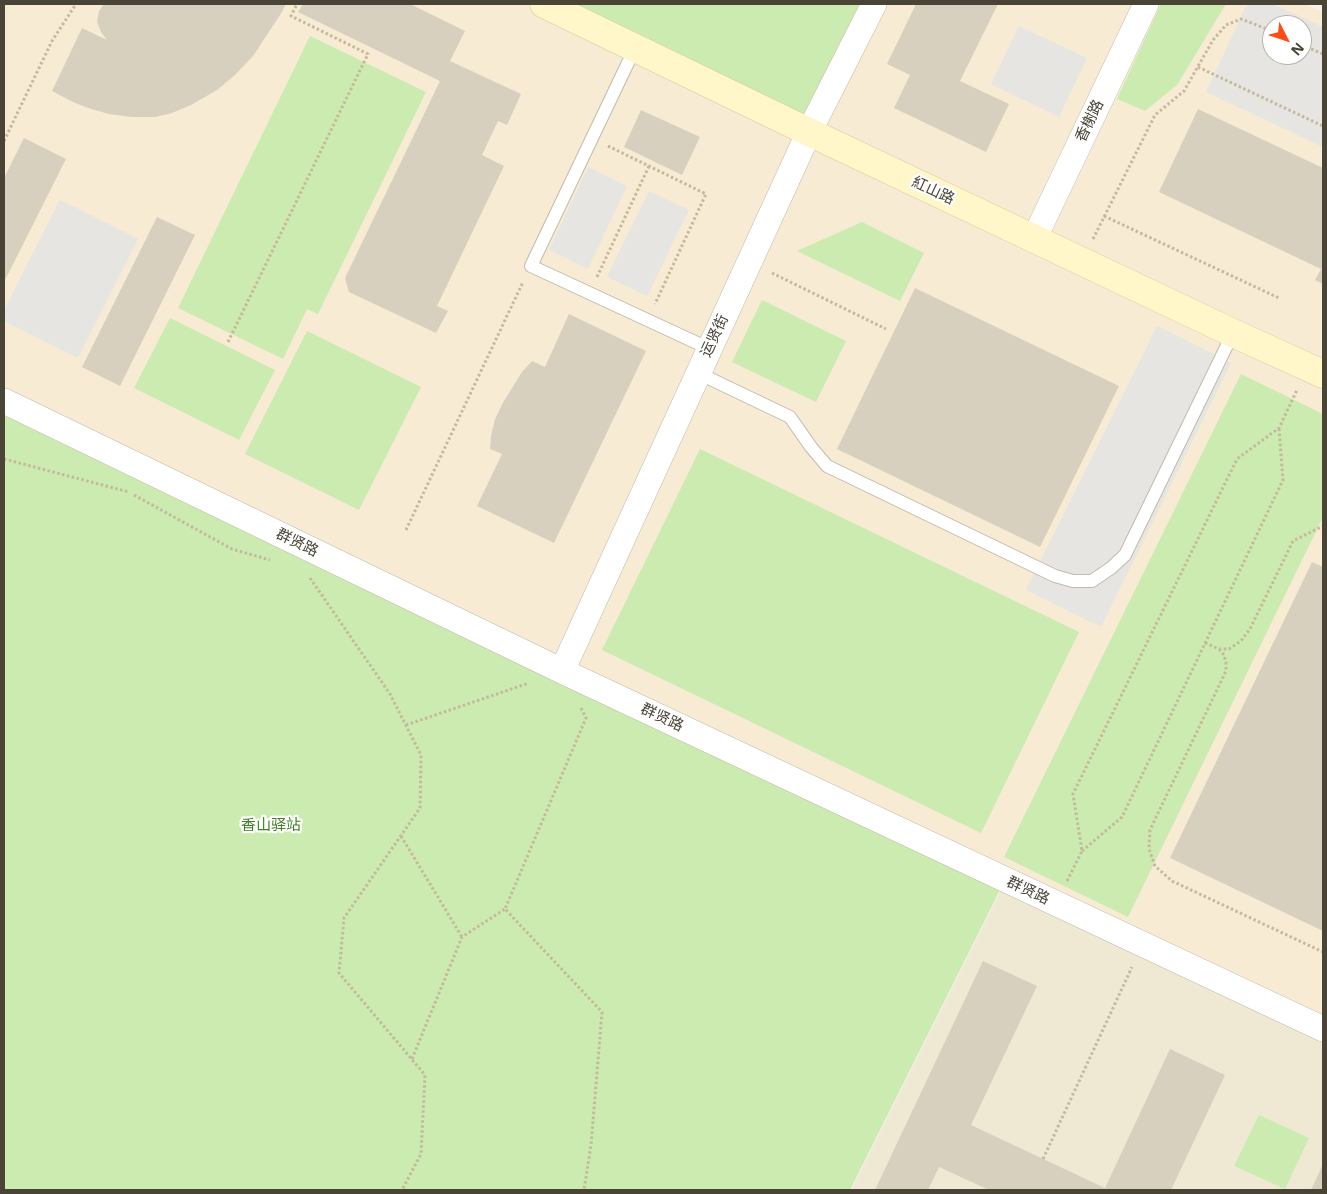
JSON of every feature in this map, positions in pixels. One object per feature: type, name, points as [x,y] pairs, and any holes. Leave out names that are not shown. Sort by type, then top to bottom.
[{"type":"street","name":"紅山路","points":[[544,4],[1081,262],[1316,370]]},
{"type":"street","name":"运贤街","points":[[562,671],[809,132],[874,4]]},
{"type":"street","name":"香榭路","points":[[1034,239],[1146,4]]},
{"type":"street","name":"群贤路","points":[[4,401],[562,671],[1323,1029]]},
{"type":"lane","points":[[635,48],[531,266],[710,349]]},
{"type":"lane","points":[[698,373],[790,417],[827,466],[1055,576],[1073,581],[1092,581],[1111,568],[1125,555],[1233,333]]},
{"type":"path","points":[[4,141],[52,41],[76,4]]},
{"type":"path","points":[[228,342],[368,54],[291,16],[297,4]]},
{"type":"path","points":[[1081,262],[1155,115],[1184,91],[1213,40],[1226,25],[1241,19],[1262,27]]},
{"type":"path","points":[[1198,67],[1323,126]]},
{"type":"path","points":[[591,138],[706,194],[648,320]]},
{"type":"path","points":[[589,293],[649,166]]},
{"type":"path","points":[[1104,216],[1279,298]]},
{"type":"path","points":[[750,262],[886,328]]},
{"type":"path","points":[[406,530],[531,266]]},
{"type":"path","points":[[1082,851],[1073,794],[1237,460],[1279,428],[1316,370]]},
{"type":"path","points":[[1056,903],[1082,851],[1122,817],[1283,480],[1279,428]]},
{"type":"path","points":[[4,459],[129,492],[232,549],[278,562]]},
{"type":"path","points":[[1218,649],[1229,649],[1241,641],[1250,629],[1293,541],[1323,526]]},
{"type":"path","points":[[310,578],[390,694],[421,755],[420,808],[344,918],[339,973],[425,1076],[421,1154],[402,1190]]},
{"type":"path","points":[[1205,643],[1218,649],[1224,655],[1226,671],[1150,830],[1149,849],[1155,866],[1172,881],[1323,952]]},
{"type":"path","points":[[406,725],[562,671],[586,718],[505,908],[462,937],[412,1060]]},
{"type":"path","points":[[401,836],[462,937]]},
{"type":"path","points":[[505,908],[602,1012],[591,1145],[584,1190]]},
{"type":"path","points":[[1043,1159],[1143,944]]},
{"type":"shaded area","points":[[4,4],[1305,4],[1323,12],[1323,1027],[4,398]]},
{"type":"shaded area","points":[[1247,4],[1273,4],[1297,15],[1262,15],[1262,65],[1312,65],[1312,22],[1323,27],[1323,147],[1206,92]]},
{"type":"shaded area","points":[[1019,26],[1087,58],[1059,117],[991,84]]},
{"type":"shaded area","points":[[588,167],[627,186],[588,269],[549,250]]},
{"type":"shaded area","points":[[649,191],[689,210],[647,296],[607,277]]},
{"type":"shaded area","points":[[60,200],[138,239],[78,358],[4,321],[4,310]]},
{"type":"shaded area","points":[[1157,326],[1231,363],[1101,627],[1026,590]]},
{"type":"shaded area","points":[[1006,880],[1323,1029],[1323,1190],[851,1190]]},
{"type":"green space","points":[[560,4],[863,4],[805,122]]},
{"type":"green space","points":[[1161,4],[1226,4],[1177,85],[1145,111],[1117,99]]},
{"type":"green space","points":[[310,36],[426,92],[318,314],[307,309],[283,359],[178,308]]},
{"type":"green space","points":[[862,222],[924,253],[900,301],[797,251]]},
{"type":"green space","points":[[762,300],[846,341],[816,402],[732,362]]},
{"type":"green space","points":[[170,318],[275,370],[239,440],[134,388]]},
{"type":"green space","points":[[307,331],[421,387],[359,510],[245,454]]},
{"type":"green space","points":[[1241,374],[1323,414],[1323,517],[1128,917],[1004,857]]},
{"type":"green space","name":"香山驿站","points":[[4,401],[1005,880],[850,1190],[4,1190]]},
{"type":"green space","points":[[700,449],[1079,632],[981,833],[602,650]]},
{"type":"green space","points":[[1259,1115],[1309,1138],[1285,1189],[1234,1166]]},
{"type":"building","points":[[104,4],[286,4],[253,56],[217,90],[191,105],[172,113],[155,117],[131,117],[109,114],[88,108],[52,91],[82,28],[107,40],[97,22],[99,11]]},
{"type":"building","points":[[303,4],[410,4],[465,31],[450,61],[521,94],[507,125],[498,121],[482,155],[504,166],[437,306],[448,311],[436,333],[349,292],[345,278],[440,81],[298,12]]},
{"type":"building","points":[[916,4],[998,4],[960,81],[1009,104],[986,152],[894,108],[910,75],[887,64]]},
{"type":"building","points":[[1198,109],[1323,168],[1323,284],[1315,280],[1321,269],[1159,192]]},
{"type":"building","points":[[641,110],[700,137],[682,175],[624,147]]},
{"type":"building","points":[[24,138],[66,159],[4,282],[4,178]]},
{"type":"building","points":[[157,217],[195,235],[120,386],[82,367]]},
{"type":"building","points":[[915,288],[1119,386],[1040,547],[837,449]]},
{"type":"building","points":[[569,314],[646,351],[554,543],[477,506],[502,454],[490,449],[495,419],[522,372],[532,361],[545,367]]},
{"type":"building","points":[[1312,562],[1323,567],[1323,931],[1170,858]]},
{"type":"building","points":[[983,961],[1037,986],[971,1125],[1105,1188],[1170,1049],[1225,1075],[1171,1190],[989,1190],[939,1167],[928,1190],[875,1190]]},
{"type":"building","points":[[1323,1164],[1323,1190],[1311,1190]]}]
